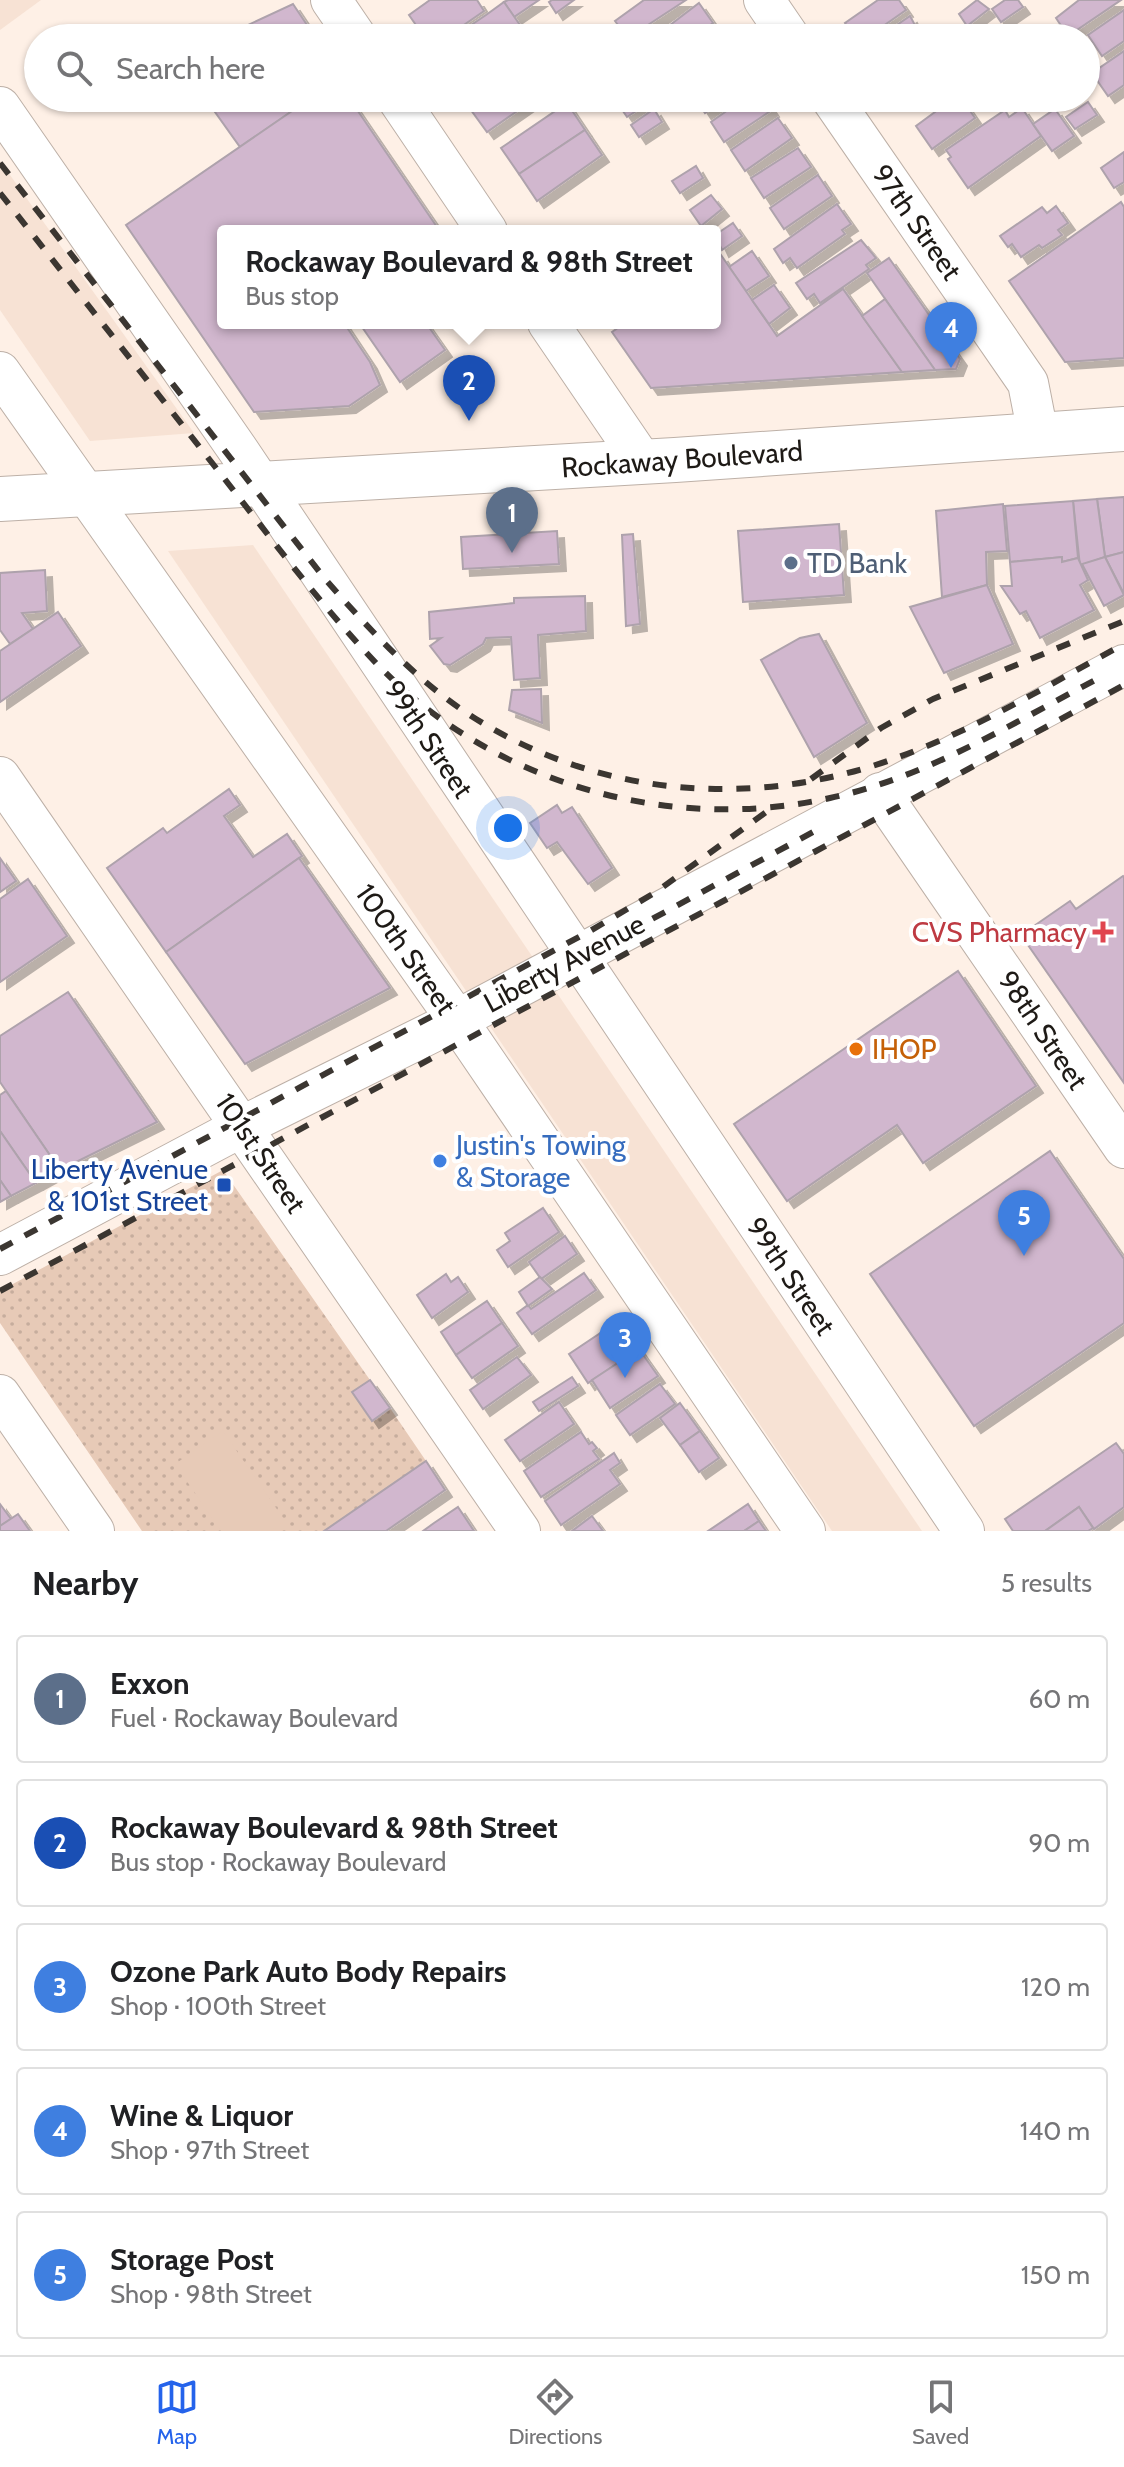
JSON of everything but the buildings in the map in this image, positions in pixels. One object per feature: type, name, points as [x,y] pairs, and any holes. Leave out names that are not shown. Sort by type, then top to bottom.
[{"type":"main road","name":"Rockaway Boulevard","points":[[0,499],[1124,429]]},
{"type":"street","points":[[331,0],[347,24]]},
{"type":"street","points":[[764,0],[780,24]]},
{"type":"street","name":"99th Street","points":[[0,107],[238,450],[258,485],[964,1531]]},
{"type":"street","points":[[406,112],[483,225]]},
{"type":"street","name":"97th Street","points":[[841,112],[1028,383],[1038,434]]},
{"type":"street","points":[[552,329],[642,461]]},
{"type":"street","name":"100th Street","points":[[0,372],[457,1020],[805,1531]]},
{"type":"street","name":"Liberty Avenue","points":[[0,1255],[243,1126],[457,1020],[1124,665]]},
{"type":"street","name":"101st Street","points":[[0,777],[520,1531]]},
{"type":"street","name":"98th Street","points":[[880,793],[1124,1148]]},
{"type":"street","points":[[0,1395],[94,1531]]},
{"type":"shaded area","points":[[0,0],[41,0],[0,30]]},
{"type":"shaded area","points":[[0,161],[194,433],[90,441],[0,310]]},
{"type":"shaded area","points":[[253,545],[922,1531],[832,1531],[168,551]]},
{"type":"shaded area","points":[[223,1170],[370,1380],[352,1392],[371,1421],[390,1408],[426,1461],[324,1531],[142,1531],[0,1323],[0,1291]]},
{"type":"shaded area","points":[[223,1431],[285,1521],[271,1531],[221,1531],[175,1464]]},
{"type":"railway","points":[[0,163],[342,598],[395,654],[434,689],[476,719],[525,745],[576,766],[628,780],[681,787],[735,789],[789,785],[843,774],[925,747],[1012,706],[1124,644]]},
{"type":"railway","points":[[0,193],[354,640],[421,704],[472,739],[527,768],[585,789],[645,803],[707,809],[769,807],[830,798],[865,789],[934,763],[1097,679]]},
{"type":"railway","points":[[811,779],[881,728],[933,699],[1124,621]]},
{"type":"railway","points":[[0,1291],[1124,685]]},
{"type":"railway","points":[[0,1249],[590,931],[656,892],[773,807]]},
{"type":"railway","points":[[628,932],[815,831]]},
{"type":"place","name":"Wine & Liquor","points":[[951,368]]},
{"type":"place","name":"Rockaway Boulevard & 98th Street","points":[[469,421]]},
{"type":"place","name":"Exxon","points":[[512,553]]},
{"type":"place","name":"TD Bank","points":[[791,563]]},
{"type":"place","name":"CVS Pharmacy","points":[[1103,932]]},
{"type":"place","name":"IHOP","points":[[856,1049]]},
{"type":"place","name":"Justin's Towing & Storage","points":[[440,1161]]},
{"type":"place","name":"Liberty Avenue & 101st Street","points":[[224,1185]]},
{"type":"place","name":"Storage Post","points":[[1024,1256]]},
{"type":"place","name":"Ozone Park Auto Body Repairs","points":[[625,1378]]}]
